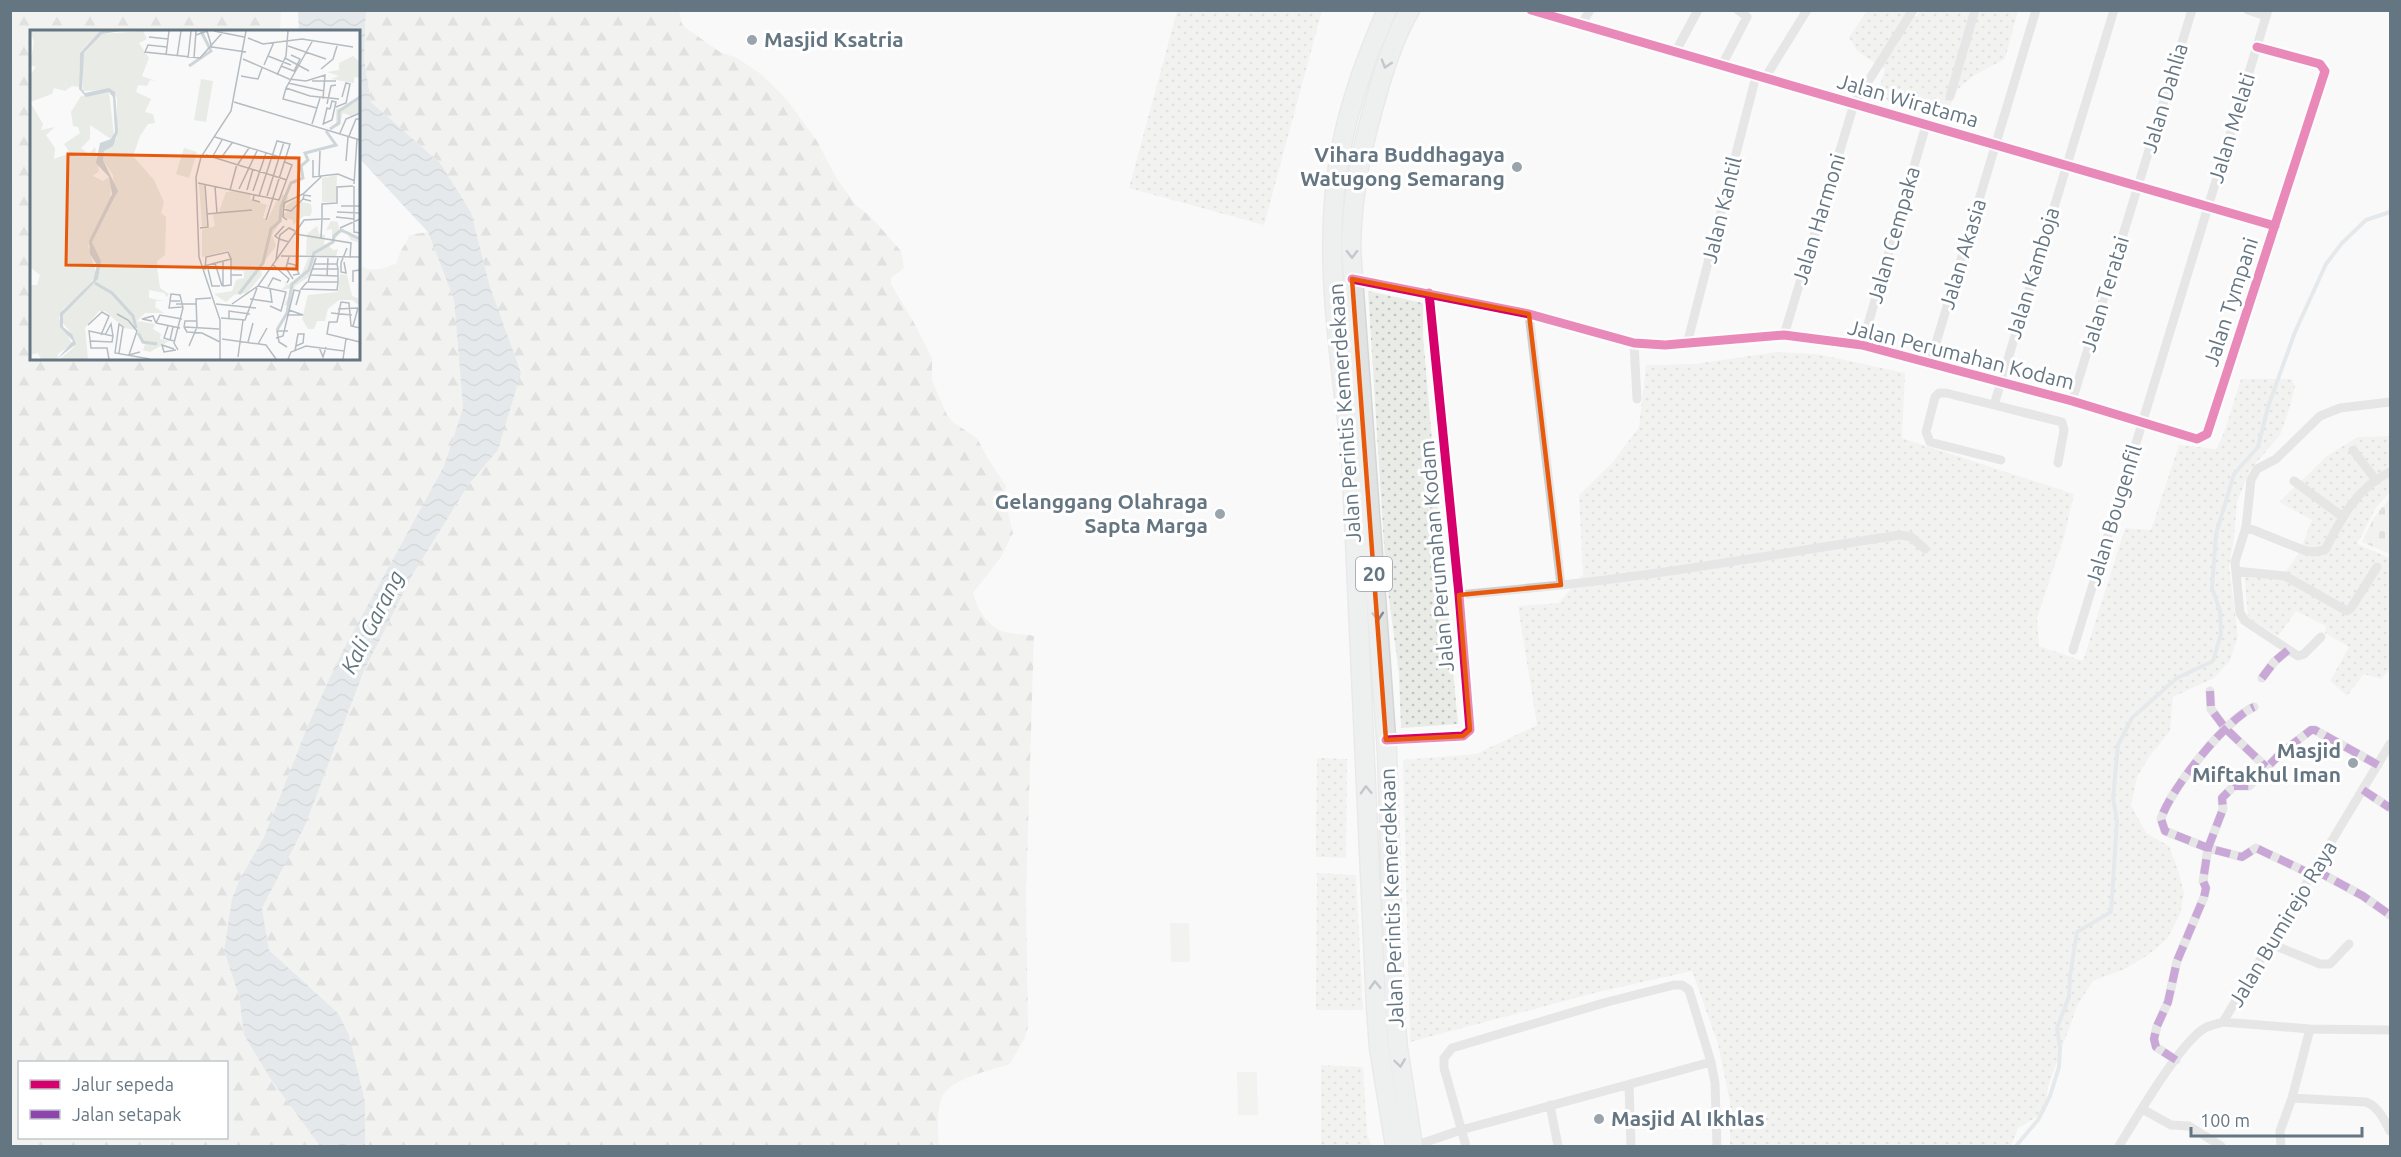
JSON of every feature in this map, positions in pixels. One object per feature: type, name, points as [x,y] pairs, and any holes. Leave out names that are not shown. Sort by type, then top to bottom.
[{"type":"highway","name":"Jalan Perintis Kemerdekaan","points":[[1387,10],[1359,81],[1342,143],[1333,215],[1334,280],[1359,476],[1386,740],[1395,1013],[1398,1048],[1414,1146]]},
{"type":"highway","name":"Jalan Perintis Kemerdekaan","points":[[1395,1146],[1379,1048],[1376,1007],[1359,476],[1363,402],[1352,279],[1352,216],[1361,148],[1389,55],[1410,10]]},
{"type":"street","name":"Jalan Wiratama","points":[[1531,10],[2275,226]]},
{"type":"street","points":[[1581,25],[1590,10]]},
{"type":"street","points":[[1676,51],[1698,10]]},
{"type":"street","points":[[1722,65],[1748,14],[1738,10]]},
{"type":"street","name":"Jalan Kantil","points":[[1688,344],[1760,77],[1807,10]]},
{"type":"street","name":"Jalan Harmoni","points":[[1784,335],[1854,104],[1913,10]]},
{"type":"street","points":[[1950,96],[1975,10]]},
{"type":"street","name":"Jalan Akasia","points":[[1930,363],[2036,10]]},
{"type":"street","name":"Jalan Kamboja","points":[[1994,405],[2114,10]]},
{"type":"street","name":"Jalan Dahlia","points":[[2137,186],[2192,10]]},
{"type":"street","points":[[2248,10],[2267,13]]},
{"type":"street","name":"Jalan Melati","points":[[2208,207],[2267,13]]},
{"type":"street","name":"Jalan Tympani","points":[[2198,439],[2207,434],[2325,70],[2320,64],[2257,47]]},
{"type":"street","name":"Jalan Cempaka","points":[[1862,345],[1926,125]]},
{"type":"street","name":"Jalan Teratai","points":[[2072,402],[2137,186]]},
{"type":"street","name":"Jalan Bougenfil","points":[[2073,650],[2208,207]]},
{"type":"street","name":"Jalan Perumahan Kodam","points":[[1352,279],[1529,314],[1634,343],[1688,344],[1784,335],[1862,345],[2000,381],[2198,439]]},
{"type":"street","name":"Jalan Perumahan Kodam","points":[[1386,740],[1463,736],[1470,730],[1460,595],[1429,293]]},
{"type":"street","points":[[1529,314],[1561,585]]},
{"type":"street","points":[[1634,343],[1637,399]]},
{"type":"street","points":[[2001,460],[1930,442],[1926,432],[1935,397],[1939,393],[2062,422],[2064,430],[2058,463]]},
{"type":"street","points":[[2321,637],[2300,656],[2245,621],[2240,613],[2235,562],[2246,527],[2251,480],[2256,469],[2276,459],[2320,416],[2340,408],[2391,402]]},
{"type":"street","points":[[2353,450],[2375,479]]},
{"type":"street","points":[[2246,527],[2306,550],[2320,552],[2325,550],[2343,517],[2360,493],[2375,479],[2391,472]]},
{"type":"street","points":[[2294,481],[2343,517]]},
{"type":"street","name":"Jalan Perumahan Kodam","points":[[1460,595],[1728,564],[1900,535],[1911,537],[1924,549]]},
{"type":"street","points":[[2236,571],[2285,576],[2347,611],[2378,567]]},
{"type":"street","points":[[2262,678],[2274,662],[2288,650]]},
{"type":"street","points":[[2210,692],[2211,709],[2225,728],[2266,767]]},
{"type":"street","points":[[2254,707],[2225,728],[2178,785],[2161,819],[2165,831],[2208,848],[2242,857],[2256,848],[2363,896],[2390,912]]},
{"type":"street","points":[[2176,1060],[2156,1047],[2154,1040],[2168,1002],[2177,961],[2204,897],[2206,888],[2203,880],[2208,848],[2223,809],[2222,798],[2234,786],[2249,786],[2266,767],[2311,730],[2315,730],[2378,765]]},
{"type":"street","name":"Jalan Bumirejo Raya","points":[[2119,1146],[2142,1109],[2193,1038],[2205,1028],[2223,1022],[2391,744]]},
{"type":"street","points":[[2363,790],[2391,808]]},
{"type":"street","points":[[2271,944],[2320,964],[2330,964],[2349,944]]},
{"type":"street","points":[[1466,1146],[1444,1068],[1444,1058],[1452,1047],[1674,985],[1689,990],[1711,1062],[1715,1083],[1717,1146]]},
{"type":"street","points":[[2223,1022],[2310,1029],[2391,1030]]},
{"type":"street","points":[[2281,1146],[2280,1131],[2292,1098],[2310,1029]]},
{"type":"street","points":[[1414,1146],[1461,1130],[1711,1062]]},
{"type":"street","points":[[1629,1084],[1631,1146]]},
{"type":"street","points":[[2292,1098],[2366,1102],[2374,1105],[2391,1131]]},
{"type":"street","points":[[1550,1105],[1558,1146]]},
{"type":"street","points":[[2142,1109],[2171,1125],[2189,1126],[2221,1146]]},
{"type":"highlighted area","points":[[1352,279],[1529,314],[1561,585],[1459,595],[1470,730],[1463,736],[1386,740]]},
{"type":"green space","points":[[10,11],[281,11],[280,30],[30,30],[30,360],[360,360],[360,265],[368,269],[378,269],[397,263],[409,235],[428,232],[454,300],[463,409],[444,466],[342,652],[308,725],[264,837],[232,898],[224,951],[239,996],[244,1035],[320,1146],[11,1146]]},
{"type":"green space","points":[[366,11],[679,11],[682,24],[686,28],[720,52],[737,58],[761,74],[788,101],[817,141],[837,179],[856,205],[872,218],[901,251],[904,268],[891,278],[891,284],[932,358],[932,380],[947,415],[954,423],[977,438],[1006,486],[1004,496],[1013,533],[1001,557],[973,593],[975,600],[985,619],[996,628],[1010,633],[1034,636],[1026,895],[1028,1027],[1025,1038],[1010,1064],[964,1079],[943,1095],[938,1113],[939,1146],[365,1146],[365,1102],[338,1013],[269,950],[262,908],[305,826],[363,673],[413,574],[469,484],[498,450],[490,287],[471,212],[440,163],[371,102],[364,59]]},
{"type":"green space","points":[[1177,11],[1322,11],[1264,225],[1129,188]]},
{"type":"green space","points":[[1867,11],[1907,11],[1916,16],[1921,11],[2018,11],[2005,59],[1973,76],[1958,89],[1946,115],[1920,114],[1888,101],[1879,88],[1885,69],[1857,51],[1849,37]]},
{"type":"green space","points":[[1368,291],[1423,303],[1423,336],[1458,724],[1401,728],[1399,674],[1386,576]]},
{"type":"green space","points":[[1776,352],[1817,354],[1905,373],[1902,438],[2074,494],[2064,537],[2037,618],[2039,646],[2083,661],[2125,528],[2151,530],[2179,445],[2216,449],[2224,433],[2241,379],[2292,379],[2295,387],[2280,435],[2250,470],[2237,502],[2229,566],[2238,636],[2230,661],[2214,678],[2173,697],[2170,731],[2149,757],[2137,777],[2131,805],[2146,833],[2169,846],[2184,894],[2180,914],[2167,939],[2148,955],[2125,969],[2093,981],[2077,1006],[2048,1087],[2046,1102],[2038,1116],[2018,1128],[2011,1146],[1730,1146],[1730,1102],[1718,1044],[1692,971],[1598,992],[1410,1042],[1403,760],[1476,754],[1537,725],[1518,606],[1559,603],[1583,574],[1579,495],[1613,462],[1639,427],[1646,365],[1695,364]]},
{"type":"green space","points":[[2390,436],[2390,492],[2375,509],[2357,544],[2390,558],[2390,669],[2381,679],[2364,674],[2347,696],[2330,681],[2349,647],[2325,633],[2326,626],[2296,611],[2278,636],[2248,618],[2244,569],[2284,574],[2300,551],[2312,520],[2279,502],[2328,455],[2358,437]]},
{"type":"green space","points":[[2390,498],[2390,554],[2362,542],[2375,516]]},
{"type":"green space","points":[[1317,758],[1347,759],[1346,858],[1316,857]]},
{"type":"green space","points":[[1317,873],[1356,875],[1363,1010],[1316,1010]]},
{"type":"green space","points":[[1170,923],[1189,923],[1190,962],[1171,962]]},
{"type":"green space","points":[[1321,1065],[1363,1067],[1367,1133],[1371,1146],[1321,1146]]},
{"type":"green space","points":[[1237,1072],[1257,1072],[1258,1115],[1238,1115]]},
{"type":"water","name":"Kali Garang","points":[[298,11],[366,11],[364,59],[371,102],[440,163],[471,212],[490,287],[521,373],[498,450],[469,484],[413,574],[363,673],[305,826],[262,908],[269,950],[338,1013],[349,1035],[365,1102],[365,1146],[320,1146],[270,1078],[244,1035],[239,996],[224,951],[232,898],[241,877],[264,837],[308,725],[342,652],[444,466],[463,408],[454,300],[428,232],[360,159],[360,30],[299,30]]},
{"type":"waterway","points":[[2016,1146],[2038,1120],[2050,1096],[2059,1067],[2060,1048],[2057,1028],[2069,997],[2077,932],[2111,912],[2117,821],[2113,798],[2118,745],[2132,718],[2177,678],[2213,661],[2221,634],[2220,611],[2212,588],[2216,534],[2234,474],[2258,447],[2268,407],[2295,332],[2326,264],[2342,243],[2366,220],[2390,212]]},
{"type":"marked path","points":[[2262,678],[2274,662],[2288,650]]},
{"type":"marked path","points":[[2210,691],[2211,709],[2225,728],[2266,767]]},
{"type":"marked path","points":[[2176,1060],[2156,1047],[2154,1039],[2168,1002],[2177,961],[2204,897],[2206,888],[2203,881],[2208,848],[2165,831],[2161,819],[2175,791],[2200,757],[2229,725],[2254,707]]},
{"type":"marked path","points":[[2313,875],[2256,848],[2242,857],[2208,848],[2223,809],[2222,798],[2234,786],[2249,786],[2280,754],[2311,730],[2315,730],[2378,765]]},
{"type":"marked path","points":[[2363,790],[2390,808]]},
{"type":"marked path","points":[[2315,870],[2363,896],[2390,915]]},
{"type":"cycle path","points":[[1531,10],[2275,226]]},
{"type":"cycle path","points":[[1352,279],[1529,314],[1634,343],[1665,345],[1784,335],[1862,345],[2072,401],[2197,439],[2207,434],[2325,71],[2320,64],[2257,47]]},
{"type":"cycle path","points":[[1386,740],[1463,736],[1470,730],[1429,293]]},
{"type":"place","name":"Masjid Ksatria","points":[[752,40]]},
{"type":"place","name":"Vihara Buddhagaya Watugong Semarang","points":[[1517,167]]},
{"type":"place","name":"Gelanggang Olahraga Sapta Marga","points":[[1220,514]]},
{"type":"place","name":"Masjid Miftakhul Iman","points":[[2353,763]]},
{"type":"place","name":"Masjid Al Ikhlas","points":[[1599,1119]]}]
